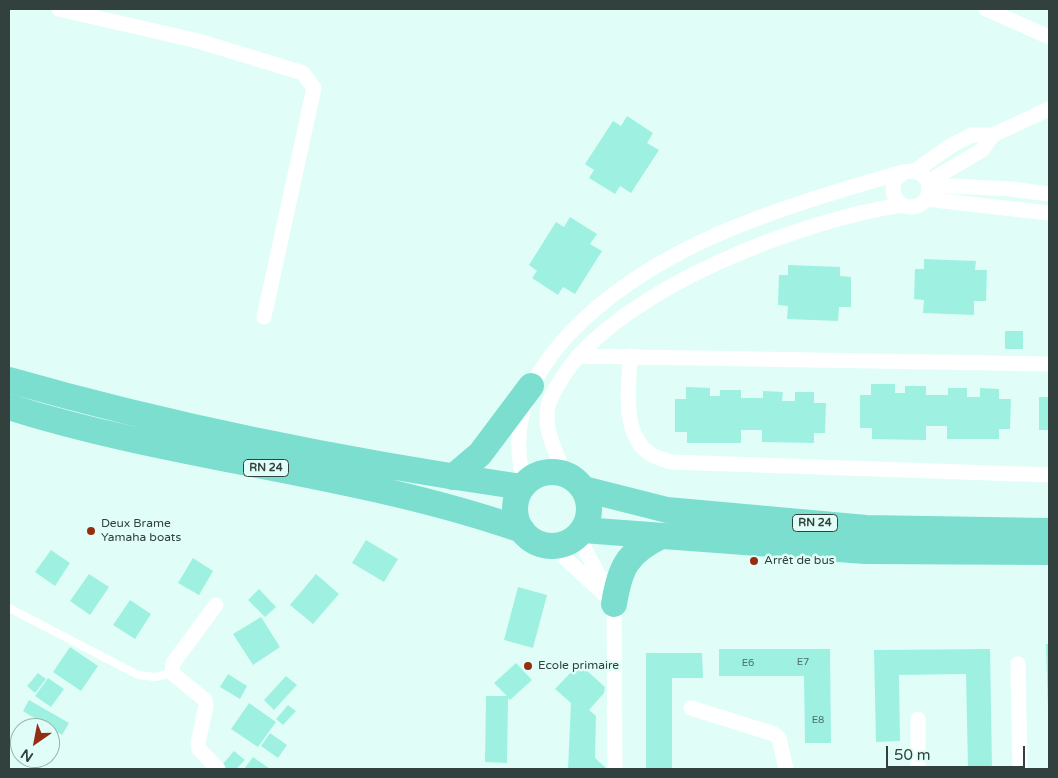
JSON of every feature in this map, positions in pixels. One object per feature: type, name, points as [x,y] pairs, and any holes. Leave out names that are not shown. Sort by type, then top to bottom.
[{"type":"highway","name":"RN 24","points":[[9,380],[204,430],[453,477],[524,485]]},
{"type":"highway","points":[[453,477],[480,454],[531,386]]},
{"type":"highway","name":"RN 24","points":[[9,408],[42,418],[197,455],[418,499],[469,512],[522,530]]},
{"type":"highway","points":[[554,472],[574,482],[589,510],[581,532],[567,542],[552,546],[536,541],[522,530],[517,520],[515,509],[517,497],[524,485],[544,473],[554,472]]},
{"type":"highway","name":"RN 24","points":[[574,482],[667,510],[866,528],[1049,530]]},
{"type":"highway","name":"RN 24","points":[[581,532],[865,551],[1049,552]]},
{"type":"highway","points":[[614,604],[623,566],[634,553],[661,536]]},
{"type":"street","points":[[59,9],[198,41],[302,73],[314,88],[264,317]]},
{"type":"street","points":[[986,9],[1049,37]]},
{"type":"street","points":[[902,205],[894,196],[892,185],[909,171],[972,135],[993,135],[1049,109]]},
{"type":"street","points":[[574,482],[550,438],[546,412],[558,384],[578,356],[613,323],[673,286],[732,256],[796,231],[856,213],[902,205],[912,207],[927,189],[982,150],[993,135]]},
{"type":"street","points":[[524,485],[519,464],[518,430],[531,386],[552,352],[593,309],[640,275],[710,237],[784,207],[909,171],[920,173],[927,189]]},
{"type":"street","points":[[927,189],[1011,189],[1049,194]]},
{"type":"street","points":[[927,189],[1049,212]]},
{"type":"street","points":[[578,356],[1049,364]]},
{"type":"street","points":[[630,356],[629,420],[639,441],[649,453],[672,462],[1049,475]]},
{"type":"street","points":[[581,532],[581,542],[614,604],[615,769]]},
{"type":"street","points":[[552,546],[614,604]]},
{"type":"street","points":[[216,605],[173,663],[172,673],[205,700],[206,706],[198,743],[199,749],[218,769]]},
{"type":"street","points":[[1018,664],[1020,769]]},
{"type":"street","points":[[691,708],[774,734],[779,738],[786,769]]},
{"type":"street","points":[[918,719],[918,769]]},
{"type":"lane","points":[[9,608],[138,675],[155,677],[172,673]]},
{"type":"building","points":[[627,116],[653,133],[647,143],[659,150],[631,193],[620,186],[615,194],[589,178],[594,170],[585,164],[613,121],[621,126]]},
{"type":"building","points":[[570,217],[597,234],[590,244],[602,251],[575,294],[563,287],[558,295],[532,278],[537,271],[529,265],[556,222],[564,227]]},
{"type":"building","points":[[924,259],[976,261],[975,270],[987,270],[986,301],[974,301],[974,315],[923,313],[924,300],[914,299],[915,269],[924,269]]},
{"type":"building","points":[[788,265],[840,267],[840,276],[851,277],[851,307],[839,307],[838,321],[787,319],[788,306],[778,305],[779,275],[788,275]]},
{"type":"building","points":[[1005,331],[1023,331],[1023,349],[1005,349]]},
{"type":"building","points":[[871,384],[895,384],[895,393],[905,393],[905,386],[926,386],[926,395],[948,395],[948,388],[967,388],[967,397],[980,397],[980,388],[999,389],[999,399],[1011,399],[1010,429],[999,429],[999,439],[947,439],[947,426],[926,426],[926,440],[872,439],[872,428],[860,428],[860,395],[871,395]]},
{"type":"building","points":[[686,387],[710,388],[710,396],[720,396],[720,390],[741,390],[741,398],[763,398],[763,391],[783,392],[782,401],[795,401],[795,392],[814,392],[814,403],[826,403],[825,433],[814,433],[814,443],[762,442],[762,430],[741,430],[741,443],[687,443],[687,432],[675,432],[675,399],[686,399]]},
{"type":"building","points":[[1039,397],[1049,397],[1049,430],[1039,430]]},
{"type":"building","points":[[366,540],[398,559],[384,582],[352,563]]},
{"type":"building","points":[[51,550],[70,563],[55,586],[35,572]]},
{"type":"building","points":[[193,558],[213,571],[199,595],[178,583]]},
{"type":"building","points":[[89,574],[109,587],[90,615],[70,601]]},
{"type":"building","points":[[316,574],[339,594],[313,624],[290,605]]},
{"type":"building","points":[[518,587],[547,595],[533,648],[504,640]]},
{"type":"building","points":[[259,589],[276,607],[265,617],[248,600]]},
{"type":"building","points":[[130,600],[151,614],[135,639],[113,625]]},
{"type":"building","points":[[261,617],[280,647],[253,665],[233,634]]},
{"type":"building","points":[[1046,644],[1049,644],[1049,710],[1048,710]]},
{"type":"building","points":[[70,647],[98,666],[81,691],[53,672]]},
{"type":"building","points":[[719,649],[830,649],[831,743],[805,743],[804,676],[719,676]]},
{"type":"building","points":[[990,649],[992,769],[968,769],[966,674],[899,675],[900,741],[876,742],[874,650]]},
{"type":"building","points":[[646,653],[702,653],[703,678],[672,678],[672,769],[646,769]]},
{"type":"building","points":[[516,663],[532,680],[510,700],[508,698],[507,763],[485,762],[486,696],[507,696],[494,683]]},
{"type":"building","points":[[574,669],[585,669],[605,687],[604,693],[589,710],[596,716],[595,758],[607,769],[568,769],[571,703],[555,689]]},
{"type":"building","points":[[38,673],[46,679],[35,693],[27,686]]},
{"type":"building","points":[[228,674],[247,686],[240,699],[220,687]]},
{"type":"building","points":[[286,676],[297,685],[274,710],[264,700]]},
{"type":"building","points":[[48,678],[64,689],[51,707],[35,696]]},
{"type":"building","points":[[29,700],[69,723],[62,735],[60,734],[60,718],[34,718],[23,711]]},
{"type":"building","points":[[249,703],[276,722],[258,747],[231,729]]},
{"type":"building","points":[[288,705],[296,711],[283,725],[276,719]]},
{"type":"building","points":[[270,733],[287,745],[278,758],[261,746]]},
{"type":"building","points":[[234,751],[245,760],[236,769],[227,769],[222,765]]},
{"type":"building","points":[[253,757],[270,769],[244,769]]},
{"type":"place","name":"Deux Brame Yamaha boats","points":[[91,531]]},
{"type":"place","name":"Arrêt de bus","points":[[754,561]]},
{"type":"place","name":"Ecole primaire","points":[[528,666]]}]
